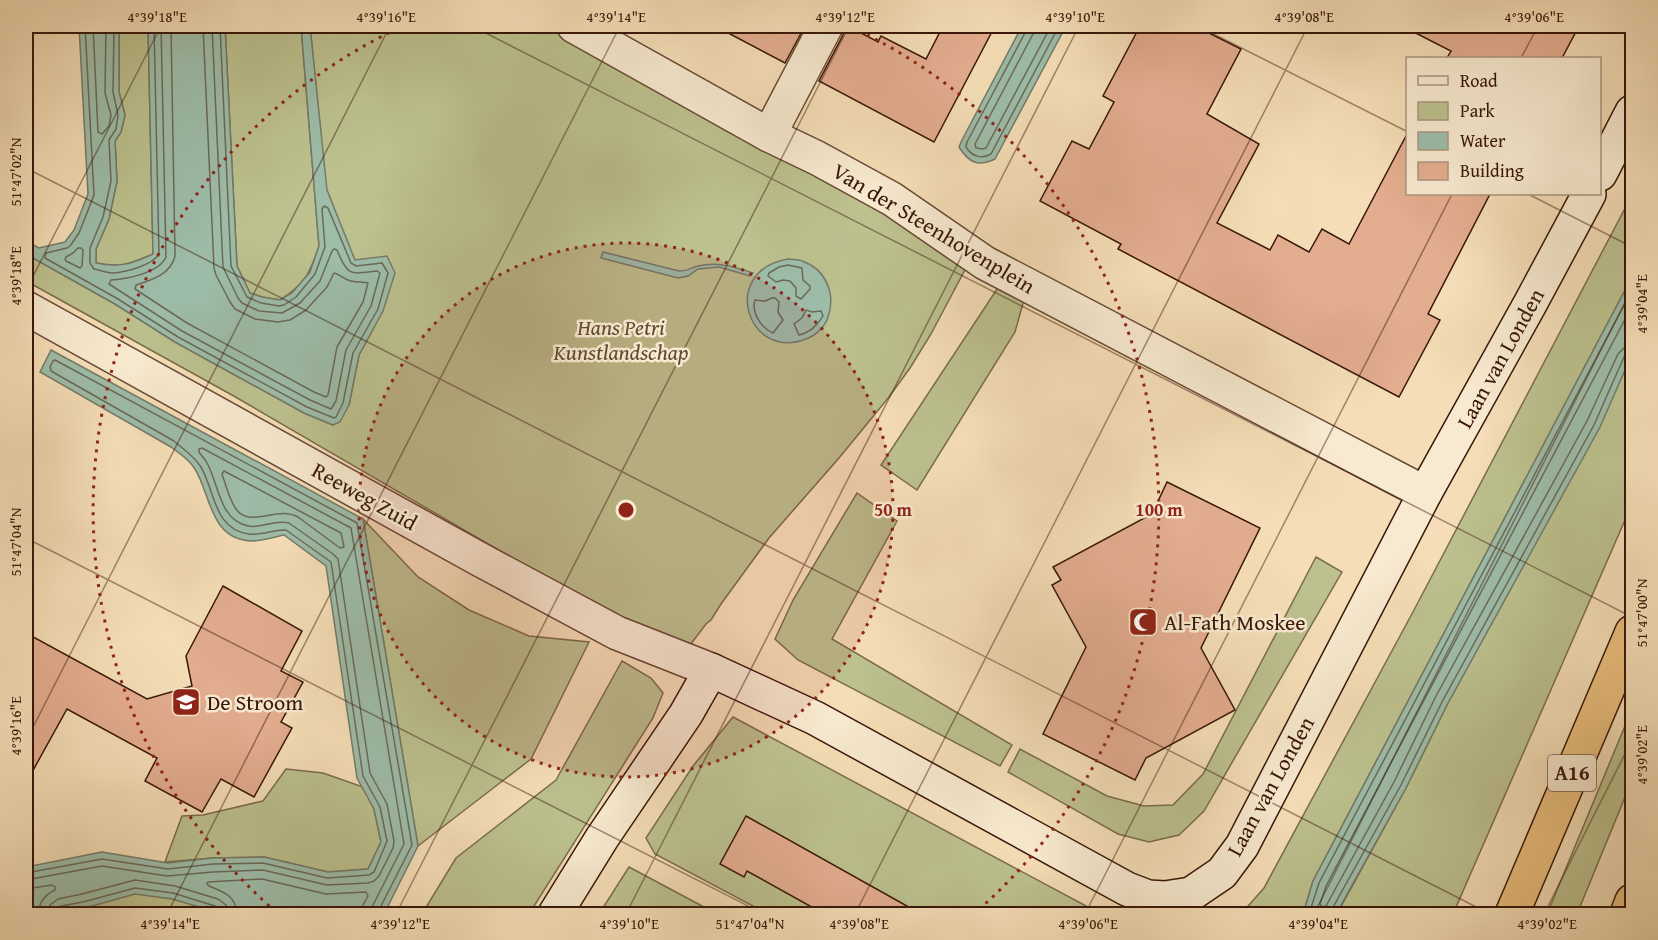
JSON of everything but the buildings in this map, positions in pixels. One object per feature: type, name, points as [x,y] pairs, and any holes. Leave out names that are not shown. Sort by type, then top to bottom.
[{"type":"highway","name":"A16","points":[[1512,915],[1632,632]]},
{"type":"highway","points":[[1627,915],[1632,900]]},
{"type":"street","name":"Van der Steenhovenplein","points":[[574,26],[770,135],[892,199],[985,263],[1425,493]]},
{"type":"street","points":[[770,135],[826,26]]},
{"type":"street","points":[[1601,170],[1632,112]]},
{"type":"street","name":"Laan van Londen","points":[[711,670],[815,718],[1127,889],[1148,897],[1165,898],[1191,894],[1222,873],[1242,846],[1425,493],[1588,195]]},
{"type":"street","name":"Reeweg Zuid","points":[[26,308],[469,554],[617,633],[711,670]]},
{"type":"street","points":[[555,915],[602,838],[686,714],[711,670]]},
{"type":"green space","points":[[119,26],[148,26],[153,254],[131,263],[112,265],[96,263],[96,249],[109,219],[117,181],[115,141],[121,132],[125,115],[119,92]]},
{"type":"green space","points":[[225,26],[301,26],[319,246],[306,277],[280,300],[250,293],[237,266]]},
{"type":"green space","name":"Hans Petri Kunstlandschap","points":[[310,26],[547,26],[893,213],[967,266],[931,334],[889,397],[769,538],[711,620],[687,649],[631,627],[232,395],[26,281],[26,254],[115,304],[175,342],[304,413],[333,425],[349,405],[359,355],[374,327],[320,185],[321,137]]},
{"type":"green space","points":[[1632,195],[1632,277],[1313,881],[1303,914],[1241,914],[1264,888],[1414,610]]},
{"type":"green space","points":[[1001,283],[1025,296],[1015,332],[917,490],[881,465]]},
{"type":"green space","points":[[1632,354],[1632,504],[1453,914],[1337,914],[1406,788],[1448,703],[1599,427]]},
{"type":"green space","points":[[857,493],[897,521],[832,639],[1012,745],[1000,766],[798,660],[775,639],[793,600]]},
{"type":"green space","points":[[363,519],[418,577],[469,610],[529,636],[589,642],[531,759],[418,846]]},
{"type":"green space","points":[[1316,557],[1342,572],[1204,811],[1179,835],[1149,842],[1118,834],[1008,772],[1020,749],[1107,796],[1144,806],[1173,805],[1203,774]]},
{"type":"green space","points":[[622,661],[651,678],[663,693],[653,718],[529,914],[422,914],[456,858],[556,780]]},
{"type":"green space","points":[[1632,709],[1632,780],[1577,914],[1547,914]]},
{"type":"green space","points":[[733,717],[1101,914],[768,914],[655,854],[646,838],[693,766]]},
{"type":"green space","points":[[286,769],[323,773],[363,787],[374,809],[381,842],[368,869],[328,872],[264,857],[165,862],[182,816],[203,815],[263,801]]},
{"type":"green space","points":[[629,867],[717,914],[599,914]]},
{"type":"green space","points":[[26,888],[315,899],[334,914],[26,914]]},
{"type":"water","points":[[79,26],[119,26],[119,92],[125,115],[121,132],[115,141],[117,181],[109,219],[96,249],[96,263],[125,264],[153,254],[148,26],[225,26],[237,266],[250,293],[280,300],[292,293],[310,272],[319,246],[301,26],[310,26],[327,190],[355,260],[387,256],[395,273],[383,311],[359,355],[349,405],[340,422],[333,425],[304,413],[175,342],[115,304],[26,254],[26,241],[39,248],[65,242],[74,230],[88,194]]},
{"type":"water","points":[[1022,26],[1066,26],[995,159],[984,163],[974,162],[966,157],[959,147]]},
{"type":"water","points":[[603,252],[679,271],[719,264],[753,273],[750,276],[719,267],[698,269],[688,276],[678,278],[601,258]]},
{"type":"water","points":[[788,259],[800,260],[817,270],[827,283],[831,300],[828,317],[819,331],[806,339],[786,343],[769,338],[756,327],[749,312],[748,296],[753,280],[766,267]]},
{"type":"water","points":[[1632,277],[1632,354],[1600,427],[1448,703],[1406,788],[1336,914],[1303,914],[1313,881]]},
{"type":"water","points":[[51,350],[363,519],[418,846],[384,914],[223,914],[172,899],[135,894],[85,908],[45,914],[26,914],[26,867],[102,852],[168,863],[212,858],[264,857],[328,872],[368,869],[381,842],[374,809],[357,778],[326,566],[284,535],[252,541],[238,539],[228,533],[214,514],[190,462],[171,447],[40,372]]},
{"type":"place","name":"Al-Fath Moskee","points":[[1143,622]]},
{"type":"place","name":"De Stroom","points":[[186,702]]}]
